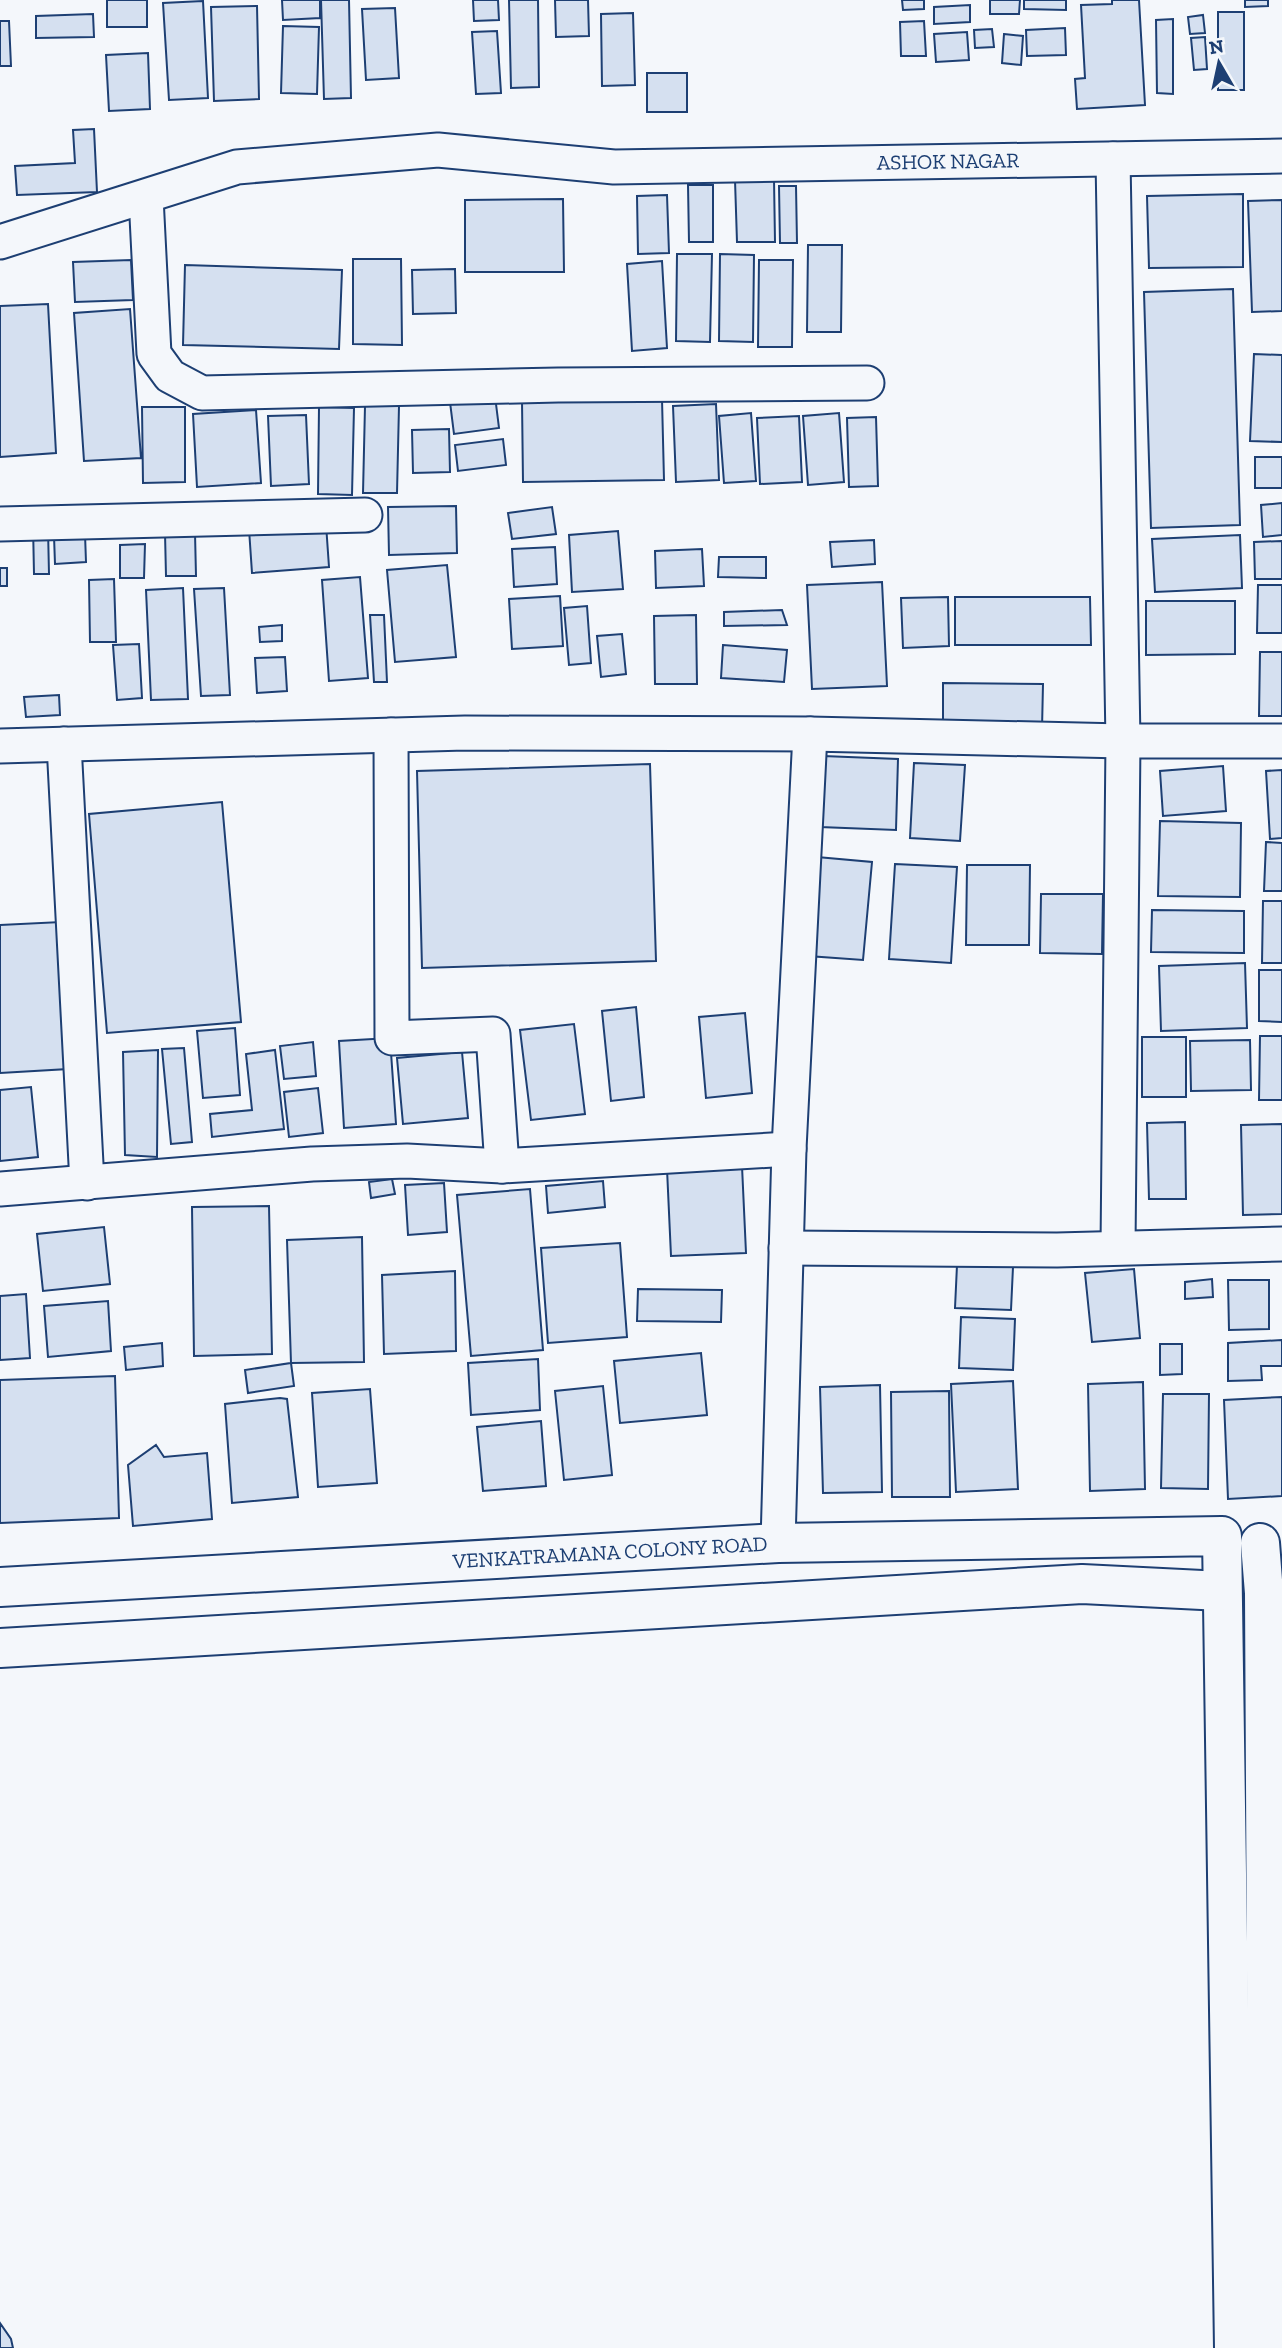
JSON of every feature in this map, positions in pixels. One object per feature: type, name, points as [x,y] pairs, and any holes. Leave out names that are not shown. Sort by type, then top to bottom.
[{"type":"main road","name":"VENKATRAMANA COLONY ROAD","points":[[0,1587],[778,1543],[1222,1536],[1222,1591]]},
{"type":"main road","points":[[1260,1543],[1264,1593],[1268,2348]]},
{"type":"main road","points":[[0,1648],[1082,1584],[1222,1591],[1234,2348]]},
{"type":"street","name":"ASHOK NAGAR","points":[[0,242],[237,167],[438,150],[614,167],[1282,156]]},
{"type":"street","points":[[1113,159],[1123,741],[1118,1247]]},
{"type":"street","points":[[146,197],[154,354],[170,376],[202,393],[545,385],[867,383]]},
{"type":"street","points":[[0,524],[365,515]]},
{"type":"street","points":[[778,1543],[789,1149],[810,734]]},
{"type":"street","points":[[0,746],[391,735],[810,734],[1123,741],[1282,741]]},
{"type":"street","points":[[391,735],[392,1038],[494,1034],[502,1166]]},
{"type":"street","points":[[64,744],[87,1183]]},
{"type":"street","points":[[0,1189],[353,1163],[407,1161],[502,1166],[789,1149]]},
{"type":"street","points":[[786,1248],[1057,1250],[1282,1244]]},
{"type":"building","points":[[107,0],[147,0],[147,27],[107,27]]},
{"type":"building","points":[[282,0],[320,0],[320,18],[283,20]]},
{"type":"building","points":[[321,0],[349,0],[351,98],[324,99]]},
{"type":"building","points":[[473,0],[498,0],[499,20],[474,21]]},
{"type":"building","points":[[509,0],[538,0],[539,87],[511,88]]},
{"type":"building","points":[[555,0],[588,0],[589,36],[556,37]]},
{"type":"building","points":[[902,0],[924,0],[924,9],[903,10]]},
{"type":"building","points":[[990,0],[1020,0],[1019,14],[990,14]]},
{"type":"building","points":[[1024,0],[1066,0],[1066,10],[1024,9]]},
{"type":"building","points":[[1112,0],[1139,0],[1145,105],[1077,109],[1075,79],[1085,78],[1081,5],[1112,4]]},
{"type":"building","points":[[1245,0],[1268,0],[1268,6],[1245,7]]},
{"type":"building","points":[[203,1],[208,98],[169,100],[163,3]]},
{"type":"building","points":[[970,5],[970,22],[934,24],[934,7]]},
{"type":"building","points":[[257,6],[259,99],[214,101],[211,7]]},
{"type":"building","points":[[395,8],[399,78],[366,80],[362,9]]},
{"type":"building","points":[[1218,12],[1244,12],[1244,90],[1218,90]]},
{"type":"building","points":[[633,13],[635,85],[602,86],[601,14]]},
{"type":"building","points":[[93,14],[94,37],[36,38],[36,16]]},
{"type":"building","points":[[1203,15],[1205,33],[1190,34],[1188,17]]},
{"type":"building","points":[[1173,19],[1173,94],[1157,93],[1156,20]]},
{"type":"building","points":[[0,21],[9,21],[11,66],[0,66]]},
{"type":"building","points":[[924,21],[926,56],[901,56],[900,22]]},
{"type":"building","points":[[283,26],[319,27],[317,94],[281,93]]},
{"type":"building","points":[[1065,28],[1066,55],[1027,56],[1026,30]]},
{"type":"building","points":[[992,29],[994,47],[975,48],[974,30]]},
{"type":"building","points":[[497,31],[501,93],[476,94],[472,32]]},
{"type":"building","points":[[967,32],[969,60],[936,62],[934,34]]},
{"type":"building","points":[[1004,34],[1023,36],[1021,65],[1002,63]]},
{"type":"building","points":[[1205,37],[1207,69],[1194,70],[1191,38]]},
{"type":"building","points":[[148,53],[150,109],[109,111],[106,55]]},
{"type":"building","points":[[647,73],[687,73],[687,112],[647,112]]},
{"type":"building","points":[[94,129],[97,192],[17,195],[15,166],[75,163],[73,130]]},
{"type":"building","points":[[774,179],[775,242],[737,242],[735,180]]},
{"type":"building","points":[[688,185],[713,185],[713,242],[689,242]]},
{"type":"building","points":[[779,186],[796,186],[797,243],[780,243]]},
{"type":"building","points":[[1243,194],[1243,267],[1149,268],[1147,196]]},
{"type":"building","points":[[667,195],[669,253],[638,254],[637,196]]},
{"type":"building","points":[[563,199],[564,272],[465,272],[465,200]]},
{"type":"building","points":[[1282,200],[1282,311],[1252,312],[1248,201]]},
{"type":"building","points":[[808,245],[842,245],[841,332],[807,332]]},
{"type":"building","points":[[677,254],[712,254],[710,342],[676,341]]},
{"type":"building","points":[[720,254],[754,255],[753,342],[719,341]]},
{"type":"building","points":[[353,259],[401,259],[402,345],[353,344]]},
{"type":"building","points":[[131,260],[133,300],[75,302],[73,262]]},
{"type":"building","points":[[759,260],[793,260],[792,347],[758,347]]},
{"type":"building","points":[[662,261],[667,348],[632,351],[627,264]]},
{"type":"building","points":[[185,265],[342,270],[339,349],[183,345]]},
{"type":"building","points":[[455,269],[456,313],[413,314],[412,270]]},
{"type":"building","points":[[1233,289],[1240,525],[1151,528],[1144,292]]},
{"type":"building","points":[[48,304],[56,453],[0,457],[0,306]]},
{"type":"building","points":[[130,309],[141,458],[84,461],[74,313]]},
{"type":"building","points":[[1254,354],[1282,355],[1282,442],[1250,441]]},
{"type":"building","points":[[495,396],[499,428],[454,434],[450,402]]},
{"type":"building","points":[[662,399],[664,480],[523,482],[522,401]]},
{"type":"building","points":[[716,404],[719,480],[676,482],[673,406]]},
{"type":"building","points":[[365,406],[399,406],[397,493],[363,493]]},
{"type":"building","points":[[142,407],[185,407],[185,482],[143,483]]},
{"type":"building","points":[[319,407],[354,408],[352,495],[318,494]]},
{"type":"building","points":[[256,410],[261,483],[197,487],[193,414]]},
{"type":"building","points":[[751,413],[756,481],[724,483],[719,416]]},
{"type":"building","points":[[839,413],[844,482],[808,485],[803,416]]},
{"type":"building","points":[[306,415],[309,484],[271,486],[268,416]]},
{"type":"building","points":[[799,416],[802,482],[760,484],[757,418]]},
{"type":"building","points":[[876,417],[878,486],[849,487],[847,418]]},
{"type":"building","points":[[449,429],[450,472],[413,473],[412,430]]},
{"type":"building","points":[[503,439],[506,465],[458,471],[455,445]]},
{"type":"building","points":[[1255,457],[1282,457],[1282,488],[1255,488]]},
{"type":"building","points":[[1282,503],[1282,535],[1263,537],[1261,505]]},
{"type":"building","points":[[456,506],[457,553],[389,555],[388,507]]},
{"type":"building","points":[[552,507],[556,534],[512,539],[508,513]]},
{"type":"building","points":[[326,524],[329,567],[252,573],[249,529]]},
{"type":"building","points":[[33,525],[48,528],[49,574],[34,574]]},
{"type":"building","points":[[618,531],[623,589],[572,592],[569,535]]},
{"type":"building","points":[[165,533],[195,533],[196,576],[166,576]]},
{"type":"building","points":[[85,534],[86,562],[55,564],[54,536]]},
{"type":"building","points":[[1240,535],[1242,588],[1155,592],[1152,539]]},
{"type":"building","points":[[874,540],[875,564],[832,567],[830,542]]},
{"type":"building","points":[[1282,541],[1282,579],[1255,579],[1254,542]]},
{"type":"building","points":[[145,544],[144,578],[120,578],[120,545]]},
{"type":"building","points":[[555,547],[557,584],[514,587],[512,549]]},
{"type":"building","points":[[702,549],[704,586],[656,588],[655,551]]},
{"type":"building","points":[[719,557],[766,557],[766,578],[718,577]]},
{"type":"building","points":[[447,565],[456,657],[395,662],[387,570]]},
{"type":"building","points":[[0,568],[7,568],[7,586],[0,586]]},
{"type":"building","points":[[360,577],[368,678],[329,681],[322,580]]},
{"type":"building","points":[[114,579],[116,642],[90,642],[89,580]]},
{"type":"building","points":[[882,582],[887,686],[812,689],[807,585]]},
{"type":"building","points":[[1258,585],[1282,585],[1282,633],[1257,633]]},
{"type":"building","points":[[183,588],[188,699],[151,700],[146,590]]},
{"type":"building","points":[[224,588],[230,695],[201,696],[194,589]]},
{"type":"building","points":[[560,596],[563,646],[512,649],[509,599]]},
{"type":"building","points":[[948,597],[949,646],[903,648],[901,598]]},
{"type":"building","points":[[955,597],[1090,597],[1091,645],[955,645]]},
{"type":"building","points":[[1146,601],[1235,601],[1235,654],[1146,655]]},
{"type":"building","points":[[587,606],[591,663],[569,665],[564,608]]},
{"type":"building","points":[[782,610],[787,625],[724,626],[724,612]]},
{"type":"building","points":[[370,615],[384,615],[387,682],[374,682]]},
{"type":"building","points":[[696,615],[697,684],[655,684],[654,616]]},
{"type":"building","points":[[282,625],[282,641],[260,642],[259,627]]},
{"type":"building","points":[[622,634],[626,674],[601,677],[597,636]]},
{"type":"building","points":[[139,644],[142,698],[117,700],[113,645]]},
{"type":"building","points":[[723,645],[787,650],[784,682],[721,678]]},
{"type":"building","points":[[1260,652],[1282,652],[1282,716],[1259,716]]},
{"type":"building","points":[[285,657],[287,691],[257,693],[255,658]]},
{"type":"building","points":[[943,683],[1043,684],[1042,729],[943,729]]},
{"type":"building","points":[[59,695],[60,715],[26,717],[24,697]]},
{"type":"building","points":[[823,756],[898,759],[896,830],[820,827]]},
{"type":"building","points":[[914,763],[965,765],[960,841],[910,838]]},
{"type":"building","points":[[650,764],[656,961],[422,968],[417,771]]},
{"type":"building","points":[[1223,766],[1226,811],[1163,816],[1160,771]]},
{"type":"building","points":[[1282,770],[1282,838],[1270,839],[1266,771]]},
{"type":"building","points":[[222,802],[241,1022],[107,1033],[89,814]]},
{"type":"building","points":[[1160,821],[1241,823],[1240,897],[1158,896]]},
{"type":"building","points":[[1266,842],[1282,843],[1282,891],[1264,891]]},
{"type":"building","points":[[817,857],[872,862],[863,960],[808,956]]},
{"type":"building","points":[[895,864],[957,867],[951,963],[889,959]]},
{"type":"building","points":[[967,865],[1030,865],[1029,945],[966,945]]},
{"type":"building","points":[[1041,894],[1103,894],[1102,954],[1040,953]]},
{"type":"building","points":[[1263,901],[1282,901],[1282,963],[1262,963]]},
{"type":"building","points":[[1152,910],[1244,911],[1244,953],[1151,952]]},
{"type":"building","points":[[61,922],[68,1069],[0,1073],[0,925]]},
{"type":"building","points":[[1245,963],[1247,1028],[1161,1031],[1159,966]]},
{"type":"building","points":[[1259,970],[1282,970],[1282,1022],[1259,1021]]},
{"type":"building","points":[[636,1007],[644,1097],[611,1101],[602,1011]]},
{"type":"building","points":[[745,1013],[752,1093],[706,1098],[699,1017]]},
{"type":"building","points":[[574,1024],[585,1114],[531,1120],[520,1030]]},
{"type":"building","points":[[235,1028],[240,1095],[203,1098],[197,1031]]},
{"type":"building","points":[[1260,1036],[1282,1036],[1282,1100],[1259,1100]]},
{"type":"building","points":[[1142,1037],[1186,1037],[1186,1097],[1142,1097]]},
{"type":"building","points":[[390,1038],[396,1124],[344,1128],[339,1041]]},
{"type":"building","points":[[1250,1040],[1251,1090],[1191,1091],[1190,1041]]},
{"type":"building","points":[[313,1042],[316,1076],[284,1079],[280,1046]]},
{"type":"building","points":[[184,1048],[192,1142],[171,1144],[162,1049]]},
{"type":"building","points":[[158,1050],[157,1157],[125,1155],[123,1052]]},
{"type":"building","points":[[275,1050],[284,1129],[212,1137],[210,1114],[252,1110],[246,1054]]},
{"type":"building","points":[[462,1052],[468,1118],[403,1124],[397,1058]]},
{"type":"building","points":[[31,1087],[38,1157],[0,1161],[0,1090]]},
{"type":"building","points":[[318,1088],[323,1133],[289,1137],[284,1092]]},
{"type":"building","points":[[1185,1122],[1186,1199],[1149,1199],[1147,1123]]},
{"type":"building","points":[[1282,1124],[1282,1214],[1243,1215],[1241,1125]]},
{"type":"building","points":[[742,1166],[746,1253],[671,1256],[667,1169]]},
{"type":"building","points":[[392,1179],[395,1194],[371,1198],[369,1182]]},
{"type":"building","points":[[603,1181],[605,1207],[548,1213],[546,1186]]},
{"type":"building","points":[[444,1183],[447,1232],[408,1235],[405,1185]]},
{"type":"building","points":[[530,1189],[543,1350],[471,1356],[457,1195]]},
{"type":"building","points":[[269,1206],[272,1354],[194,1356],[192,1207]]},
{"type":"building","points":[[104,1227],[110,1284],[43,1291],[37,1234]]},
{"type":"building","points":[[362,1237],[364,1362],[291,1363],[287,1240]]},
{"type":"building","points":[[620,1243],[627,1337],[548,1343],[541,1248]]},
{"type":"building","points":[[957,1265],[1013,1267],[1011,1310],[955,1308]]},
{"type":"building","points":[[1134,1269],[1140,1338],[1092,1342],[1085,1273]]},
{"type":"building","points":[[455,1271],[456,1351],[384,1354],[382,1275]]},
{"type":"building","points":[[1212,1279],[1213,1297],[1185,1299],[1185,1282]]},
{"type":"building","points":[[1228,1280],[1269,1280],[1269,1329],[1229,1330]]},
{"type":"building","points":[[638,1289],[722,1290],[721,1322],[637,1321]]},
{"type":"building","points":[[26,1294],[30,1358],[0,1360],[0,1296]]},
{"type":"building","points":[[108,1301],[111,1351],[48,1357],[44,1306]]},
{"type":"building","points":[[961,1317],[1015,1319],[1013,1370],[959,1368]]},
{"type":"building","points":[[1282,1340],[1282,1366],[1261,1366],[1262,1380],[1228,1381],[1228,1343]]},
{"type":"building","points":[[162,1343],[163,1366],[126,1370],[124,1347]]},
{"type":"building","points":[[1160,1344],[1182,1344],[1182,1374],[1160,1375]]},
{"type":"building","points":[[701,1353],[707,1415],[620,1423],[614,1361]]},
{"type":"building","points":[[538,1359],[540,1410],[471,1415],[468,1363]]},
{"type":"building","points":[[291,1363],[294,1386],[248,1393],[245,1370]]},
{"type":"building","points":[[115,1376],[119,1518],[0,1523],[0,1380]]},
{"type":"building","points":[[1013,1381],[1018,1489],[956,1492],[951,1384]]},
{"type":"building","points":[[1143,1382],[1145,1489],[1090,1491],[1088,1384]]},
{"type":"building","points":[[880,1385],[882,1492],[823,1493],[820,1387]]},
{"type":"building","points":[[603,1386],[612,1475],[564,1480],[555,1391]]},
{"type":"building","points":[[370,1389],[377,1483],[318,1487],[312,1393]]},
{"type":"building","points":[[949,1391],[950,1497],[892,1497],[891,1392]]},
{"type":"building","points":[[1163,1394],[1209,1394],[1208,1489],[1161,1488]]},
{"type":"building","points":[[1282,1397],[1282,1496],[1228,1499],[1224,1400]]},
{"type":"building","points":[[287,1399],[298,1497],[232,1503],[225,1404]]},
{"type":"building","points":[[541,1421],[546,1486],[483,1491],[477,1427]]},
{"type":"building","points":[[156,1445],[164,1457],[207,1453],[212,1519],[133,1526],[128,1465]]},
{"type":"building","points":[[0,2323],[11,2339],[13,2348],[0,2348]]}]
